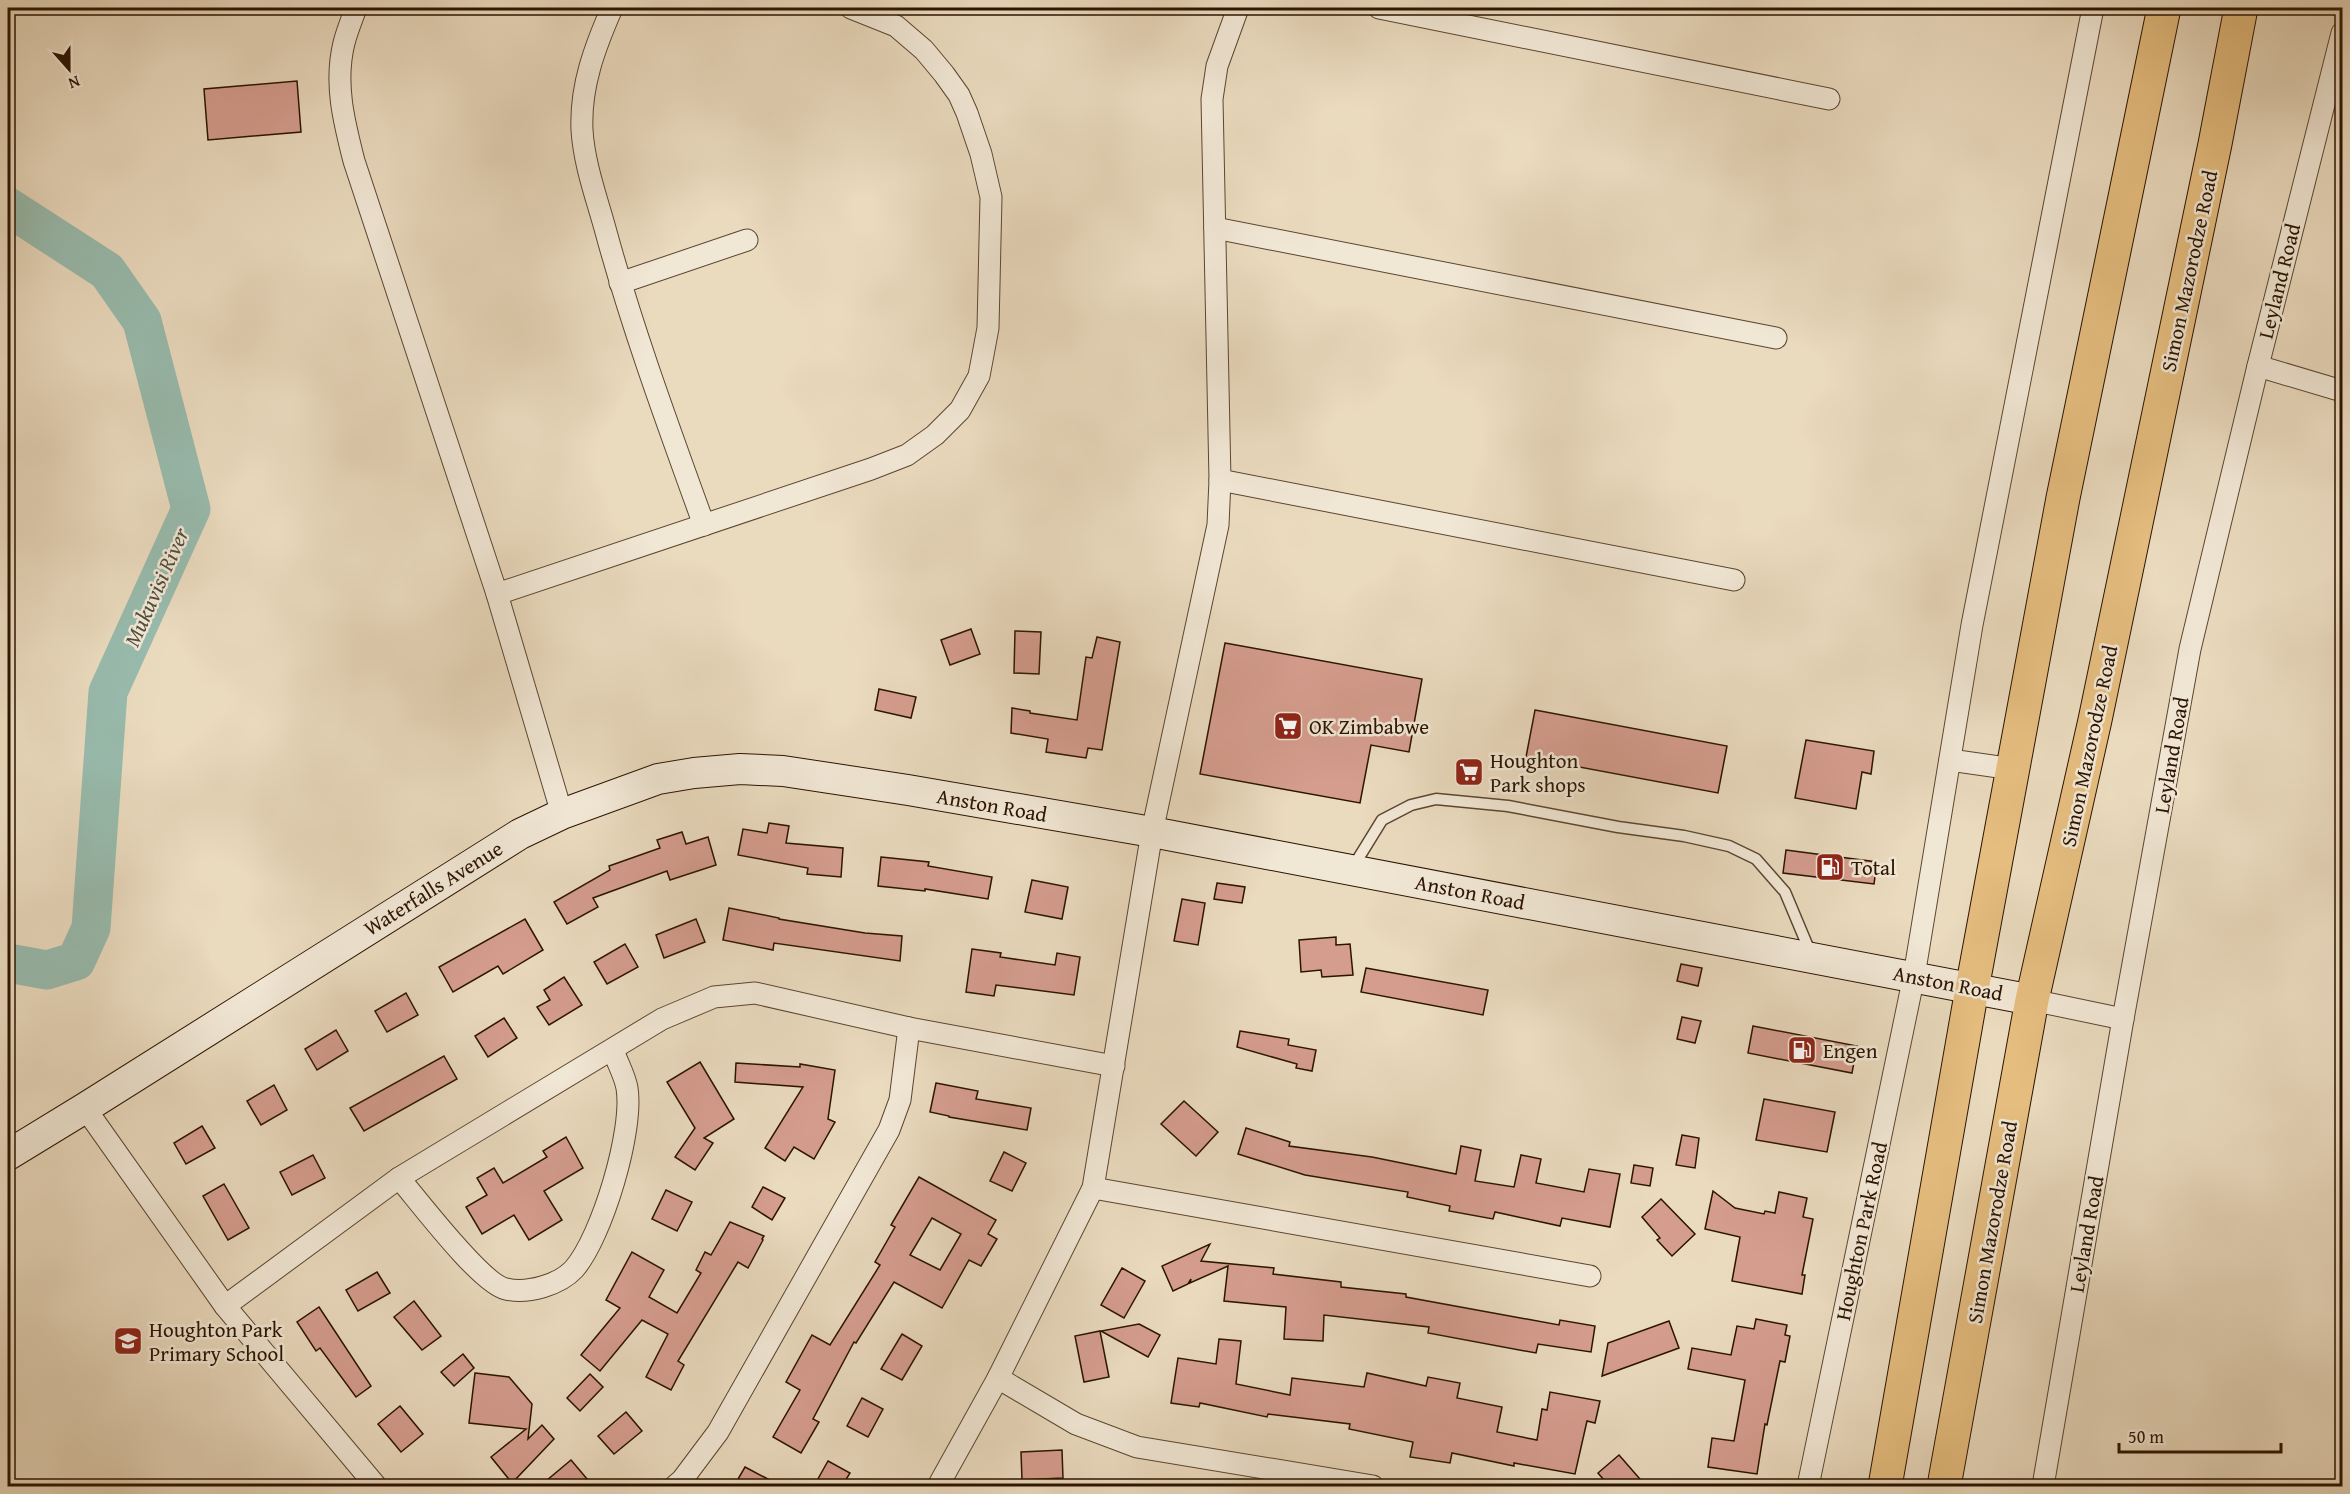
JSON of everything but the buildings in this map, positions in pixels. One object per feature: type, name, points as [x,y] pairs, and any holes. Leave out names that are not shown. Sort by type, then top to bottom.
[{"type":"highway","points":[[1885,1486],[1972,989],[2062,498],[2164,8]]},
{"type":"highway","name":"Simon Mazorodze Road","points":[[1944,1486],[2032,1000],[2095,720],[2215,144],[2241,8]]},
{"type":"main road","name":"Waterfalls Avenue","points":[[8,1155],[86,1108],[469,864],[562,813],[658,779],[717,771],[783,771],[908,790]]},
{"type":"main road","name":"Anston Road","points":[[908,790],[1152,832],[2032,1000]]},
{"type":"street","points":[[356,8],[344,43],[339,78],[344,121],[354,161],[497,594],[562,813]]},
{"type":"street","points":[[612,8],[591,56],[582,130],[590,170],[620,283],[704,525]]},
{"type":"street","points":[[497,594],[908,455],[935,435],[960,410],[979,376],[988,328],[991,197],[981,154],[959,95],[924,50],[896,26],[851,8]]},
{"type":"street","points":[[938,1486],[998,1378],[1093,1188],[1152,832],[1218,525],[1220,480],[1212,99],[1217,66],[1238,8]]},
{"type":"street","points":[[1378,8],[1829,99]]},
{"type":"street","name":"Houghton Park Road","points":[[1808,1486],[1914,976],[1972,625],[2093,8]]},
{"type":"street","name":"Leyland Road","points":[[2043,1486],[2123,1019],[2190,649],[2258,366],[2343,33]]},
{"type":"street","points":[[1215,228],[1776,338]]},
{"type":"street","points":[[620,283],[747,240]]},
{"type":"street","points":[[2258,366],[2343,392]]},
{"type":"street","points":[[1220,480],[1734,580]]},
{"type":"street","points":[[1950,760],[2013,769]]},
{"type":"street","points":[[225,1306],[399,1178],[662,1019],[714,997],[755,993],[909,1028],[1114,1066]]},
{"type":"street","points":[[2032,1000],[2123,1019]]},
{"type":"street","points":[[675,1486],[718,1432],[889,1130],[900,1100],[909,1028]]},
{"type":"street","points":[[399,1178],[457,1248],[487,1277],[505,1289],[536,1289],[554,1282],[572,1271],[590,1246],[619,1164],[628,1127],[627,1088],[613,1050]]},
{"type":"street","points":[[86,1108],[225,1306],[376,1486]]},
{"type":"street","points":[[1093,1188],[1590,1276]]},
{"type":"street","points":[[998,1378],[1077,1424],[1137,1447],[1373,1486]]},
{"type":"lane","points":[[1352,870],[1382,820],[1412,805],[1436,799],[1508,806],[1618,827],[1684,836],[1729,846],[1756,859],[1785,892],[1812,957]]},
{"type":"waterway","name":"Mukuvisi River","points":[[8,207],[107,271],[142,321],[191,509],[108,692],[91,928],[76,961],[47,970],[8,963]]},
{"type":"place","name":"OK Zimbabwe","points":[[1288,726]]},
{"type":"place","name":"Houghton Park shops","points":[[1469,772]]},
{"type":"place","name":"Total","points":[[1830,867]]},
{"type":"place","name":"Engen","points":[[1802,1050]]},
{"type":"place","name":"Houghton Park Primary School","points":[[128,1341]]}]
